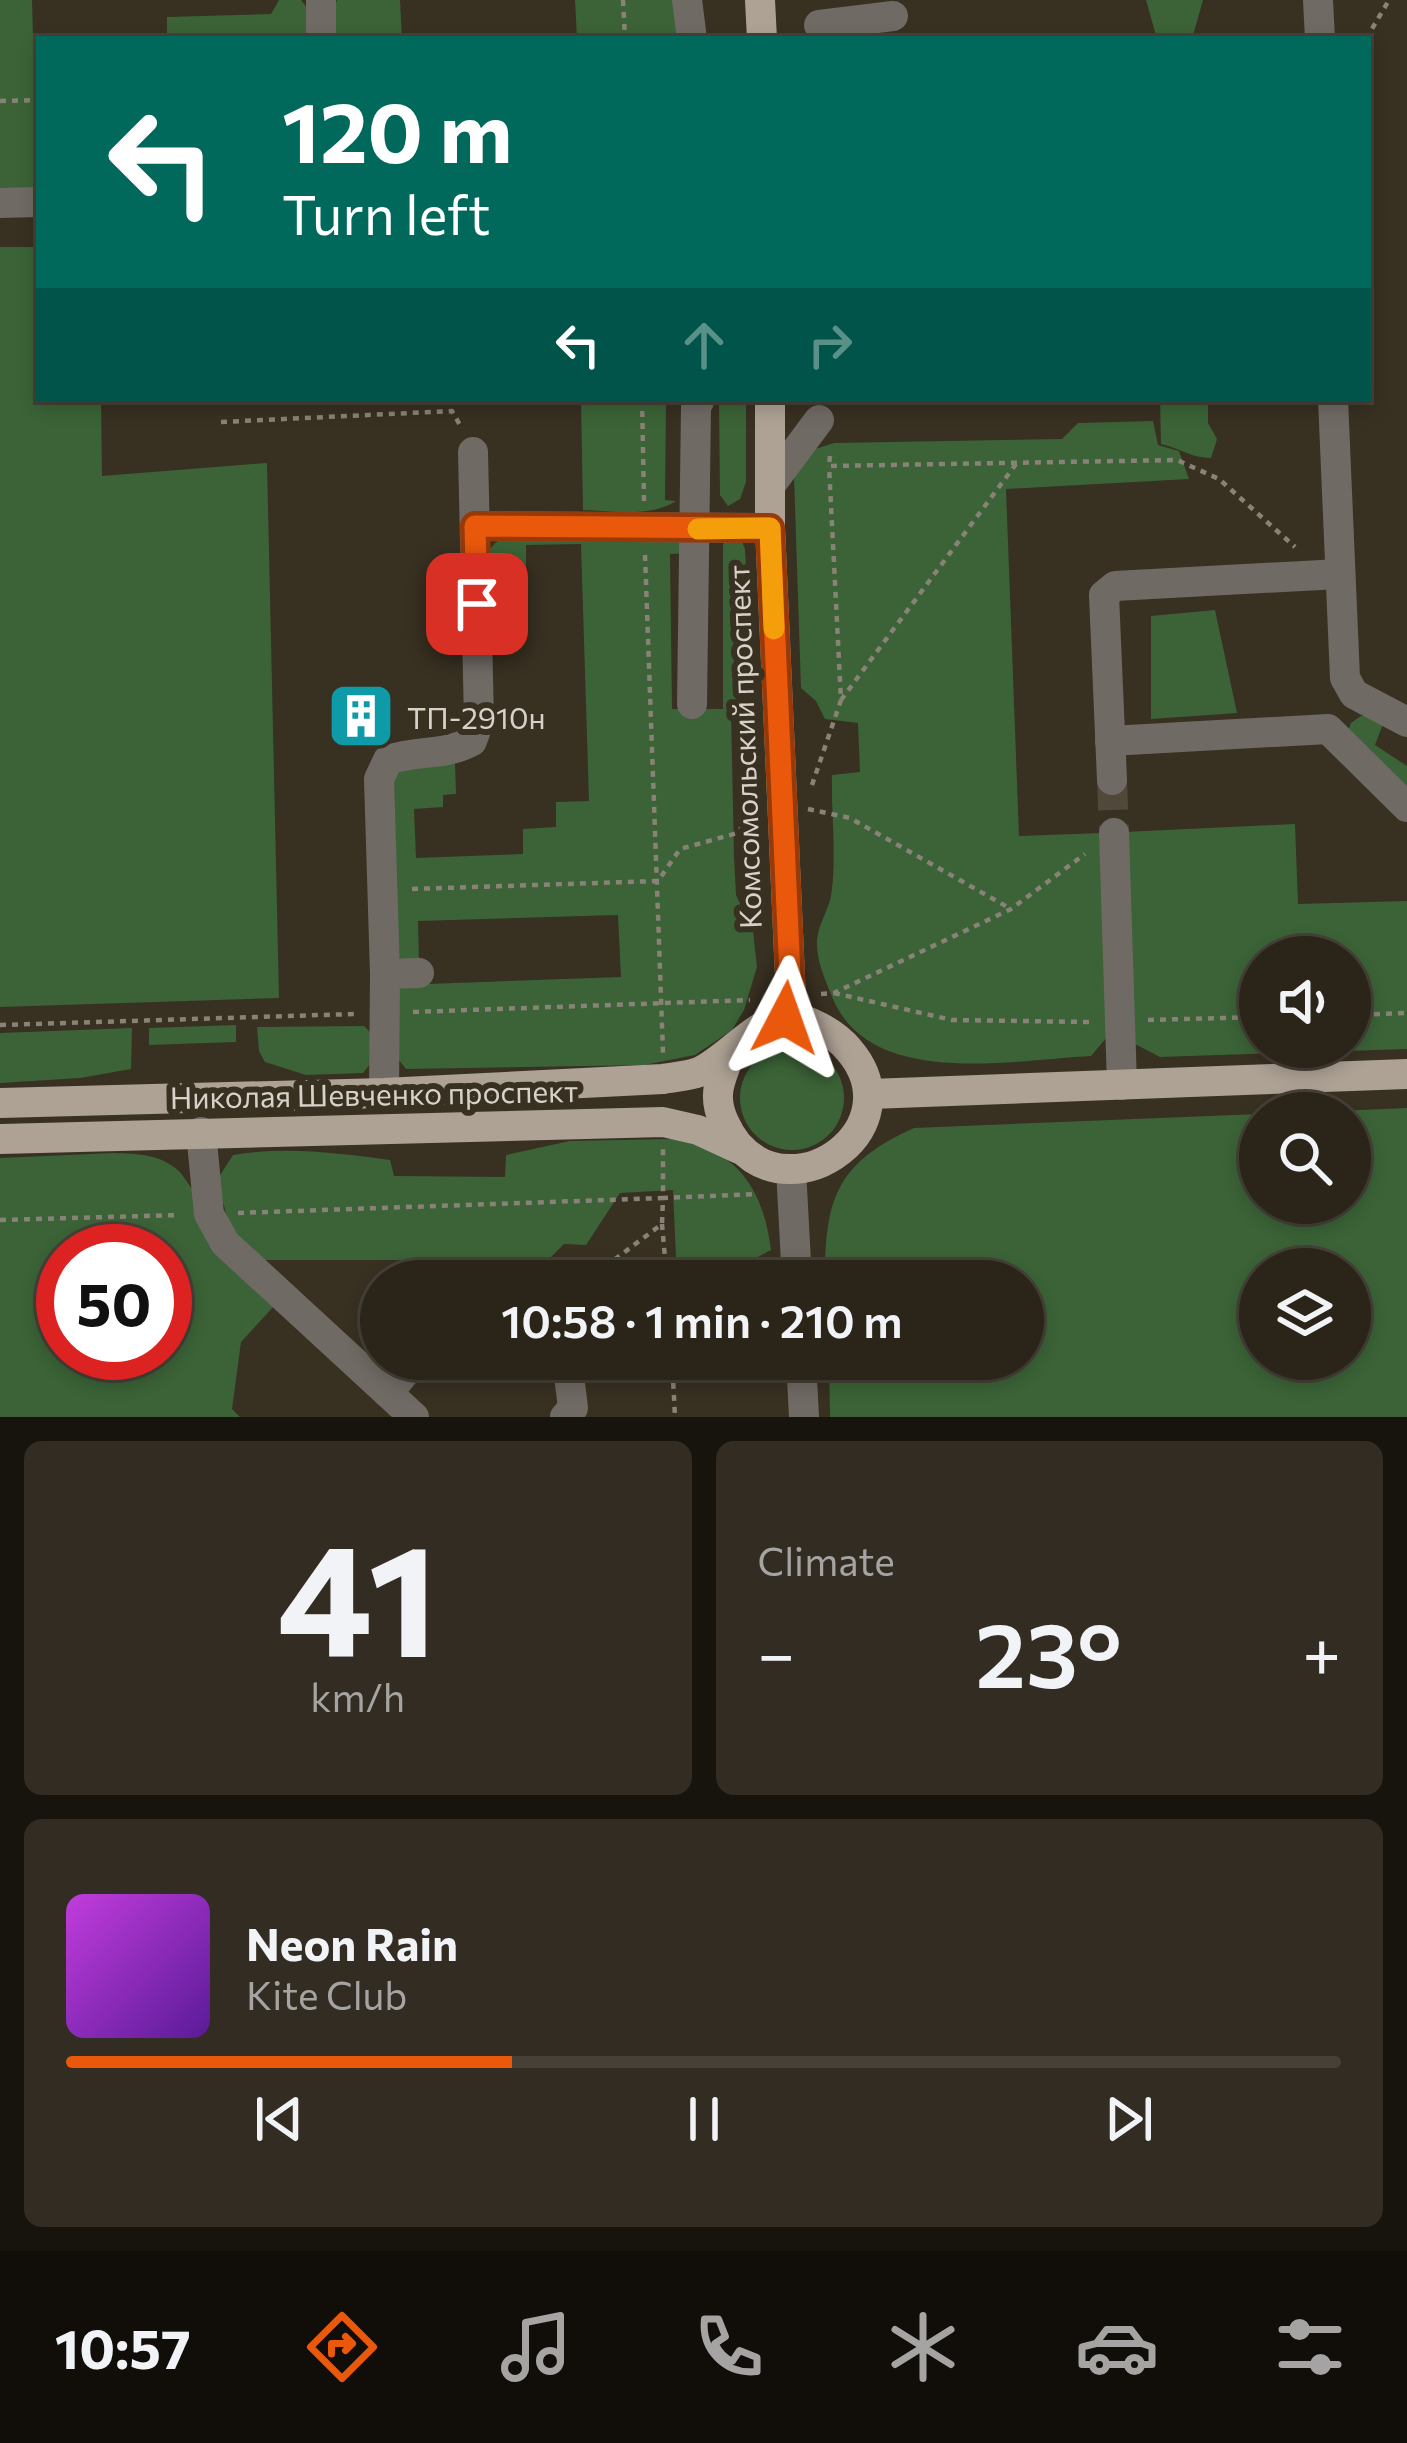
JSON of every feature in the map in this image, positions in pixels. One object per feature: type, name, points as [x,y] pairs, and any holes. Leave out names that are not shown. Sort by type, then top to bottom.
[{"type":"main road","points":[[760,0],[762,36]]},
{"type":"main road","name":"Комсомольский проспект","points":[[770,402],[770,528],[792,809],[788,1008]]},
{"type":"main road","points":[[788,1008],[842,1040],[861,1063],[870,1094],[864,1123],[850,1144],[792,1182],[744,1151],[728,1132],[717,1096],[730,1051],[788,1008]]},
{"type":"main road","name":"Николая Шевченко проспект","points":[[0,1103],[384,1093],[663,1079],[698,1072],[730,1051]]},
{"type":"main road","points":[[870,1094],[1407,1074]]},
{"type":"main road","name":"Николая Шевченко проспект","points":[[0,1139],[663,1123],[698,1130],[744,1151]]},
{"type":"street","points":[[321,36],[322,0]]},
{"type":"street","points":[[687,0],[692,36]]},
{"type":"street","points":[[1318,0],[1320,36]]},
{"type":"street","points":[[819,21],[892,16]]},
{"type":"street","points":[[0,203],[36,202]]},
{"type":"street","points":[[692,704],[692,529],[698,402]]},
{"type":"street","points":[[1333,402],[1332,574],[1345,678],[1354,694],[1407,722]]},
{"type":"street","points":[[772,483],[824,432]]},
{"type":"street","points":[[384,1093],[379,778],[388,760],[409,753],[452,752],[472,741],[479,721],[473,452]]},
{"type":"street","points":[[475,526],[770,528]]},
{"type":"street","points":[[1112,780],[1104,596],[1114,586],[1332,574]]},
{"type":"street","points":[[1328,728],[1354,694]]},
{"type":"street","points":[[1110,741],[1328,728],[1407,807]]},
{"type":"street","points":[[1114,832],[1122,1085]]},
{"type":"street","points":[[385,974],[418,973]]},
{"type":"street","points":[[201,1132],[209,1214],[236,1254],[414,1417]]},
{"type":"street","points":[[792,1182],[796,1260]]},
{"type":"street","points":[[388,1393],[399,1380]]},
{"type":"street","points":[[565,1417],[573,1408],[570,1380]]},
{"type":"street","points":[[802,1380],[804,1417]]},
{"type":"path","points":[[623,0],[625,36]]},
{"type":"path","points":[[1368,36],[1389,0]]},
{"type":"path","points":[[0,101],[36,100]]},
{"type":"path","points":[[642,402],[663,1079]]},
{"type":"path","points":[[221,422],[452,411],[473,452]]},
{"type":"path","points":[[824,432],[841,700]]},
{"type":"path","points":[[829,466],[1177,460],[1219,479],[1332,574]]},
{"type":"path","points":[[792,809],[841,700],[1017,463]]},
{"type":"path","points":[[658,881],[680,849],[741,832],[741,811],[792,809],[850,818],[1011,909]]},
{"type":"path","points":[[0,1025],[662,1002],[788,1008],[834,993],[1011,909],[1114,832]]},
{"type":"path","points":[[380,890],[658,881]]},
{"type":"path","points":[[834,993],[952,1020],[1239,1018]]},
{"type":"path","points":[[1371,1014],[1407,1013]]},
{"type":"path","points":[[663,1123],[665,1260]]},
{"type":"path","points":[[0,1220],[663,1198],[792,1182]]},
{"type":"path","points":[[614,1260],[662,1224]]},
{"type":"path","points":[[673,1380],[675,1417]]},
{"type":"green space","points":[[0,0],[32,0],[36,190],[0,191]]},
{"type":"green space","points":[[279,0],[301,0],[307,8],[308,36],[167,36],[167,17],[271,14]]},
{"type":"green space","points":[[337,0],[400,0],[402,36],[332,36],[331,15]]},
{"type":"green space","points":[[575,0],[675,0],[677,36],[577,36]]},
{"type":"green space","points":[[1146,0],[1203,0],[1193,36],[1156,36]]},
{"type":"green space","points":[[0,247],[36,247],[36,402],[101,402],[102,476],[267,463],[279,998],[0,1007]]},
{"type":"green space","points":[[581,402],[666,402],[665,500],[676,501],[643,512],[583,510]]},
{"type":"green space","points":[[719,402],[746,402],[746,482],[740,499],[728,506],[720,495]]},
{"type":"green space","points":[[1160,402],[1208,402],[1208,423],[1217,439],[1211,458],[1161,444]]},
{"type":"green space","points":[[1153,421],[1158,445],[1179,451],[1189,479],[1006,489],[1019,836],[1102,833],[1108,1036],[1091,1056],[983,1063],[908,1057],[875,1045],[849,1024],[831,994],[818,954],[818,934],[833,881],[832,775],[860,772],[858,723],[825,719],[816,701],[801,688],[794,476],[812,450],[834,443],[1062,439],[1078,423]]},
{"type":"green space","points":[[726,532],[739,534],[745,549],[751,670],[731,711],[736,895],[753,931],[757,967],[744,1010],[732,1030],[695,1055],[644,1065],[406,1069],[398,1059],[395,992],[400,985],[621,977],[618,915],[418,921],[419,962],[403,962],[395,952],[392,774],[399,767],[455,763],[456,794],[443,795],[443,807],[414,809],[416,858],[523,854],[523,829],[556,827],[556,802],[589,801],[581,544],[526,545],[526,576],[488,576],[490,549],[503,538],[683,536],[697,553],[670,554],[672,709],[723,709]]},
{"type":"green space","points":[[1215,610],[1237,713],[1151,719],[1151,616]]},
{"type":"green space","points":[[1361,716],[1376,716],[1383,724],[1375,745],[1407,766],[1407,793],[1347,733]]},
{"type":"green space","points":[[1295,824],[1298,904],[1407,901],[1407,1049],[1371,1050],[1371,936],[1239,936],[1239,1054],[1160,1057],[1135,1044],[1124,832]]},
{"type":"green space","points":[[236,1025],[236,1042],[149,1045],[149,1028]]},
{"type":"green space","points":[[364,1026],[373,1035],[371,1063],[363,1073],[306,1075],[265,1062],[259,1051],[257,1027]]},
{"type":"green space","points":[[132,1028],[131,1069],[0,1083],[0,1033]]},
{"type":"green space","points":[[792,1046],[812,1050],[829,1061],[840,1078],[844,1098],[840,1118],[829,1135],[812,1146],[792,1150],[772,1146],[755,1135],[744,1118],[740,1098],[744,1078],[755,1061],[772,1050]]},
{"type":"green space","points":[[1407,1108],[1407,1417],[830,1417],[829,1380],[1044,1380],[1044,1260],[826,1260],[828,1227],[840,1187],[867,1155],[914,1128],[1239,1115],[1239,1224],[1371,1224],[1371,1110]]},
{"type":"green space","points":[[671,1139],[713,1151],[729,1161],[753,1190],[771,1250],[752,1260],[676,1258],[673,1190],[620,1193],[586,1245],[564,1244],[548,1260],[257,1260],[230,1228],[217,1180],[233,1155],[273,1151],[390,1160],[394,1176],[505,1177],[506,1155],[570,1141]]},
{"type":"green space","points":[[114,1153],[157,1158],[172,1166],[275,1305],[241,1342],[232,1409],[240,1417],[0,1417],[0,1158]]},
{"type":"tunnel","points":[[1112,780],[1114,833]]},
{"type":"slow traffic","points":[[698,529],[770,528],[774,629]]},
{"type":"place","name":"ТП-2910н","points":[[361,716]]},
{"type":"route","points":[[477,604],[475,526],[770,528],[791,998],[785,1018]]}]
